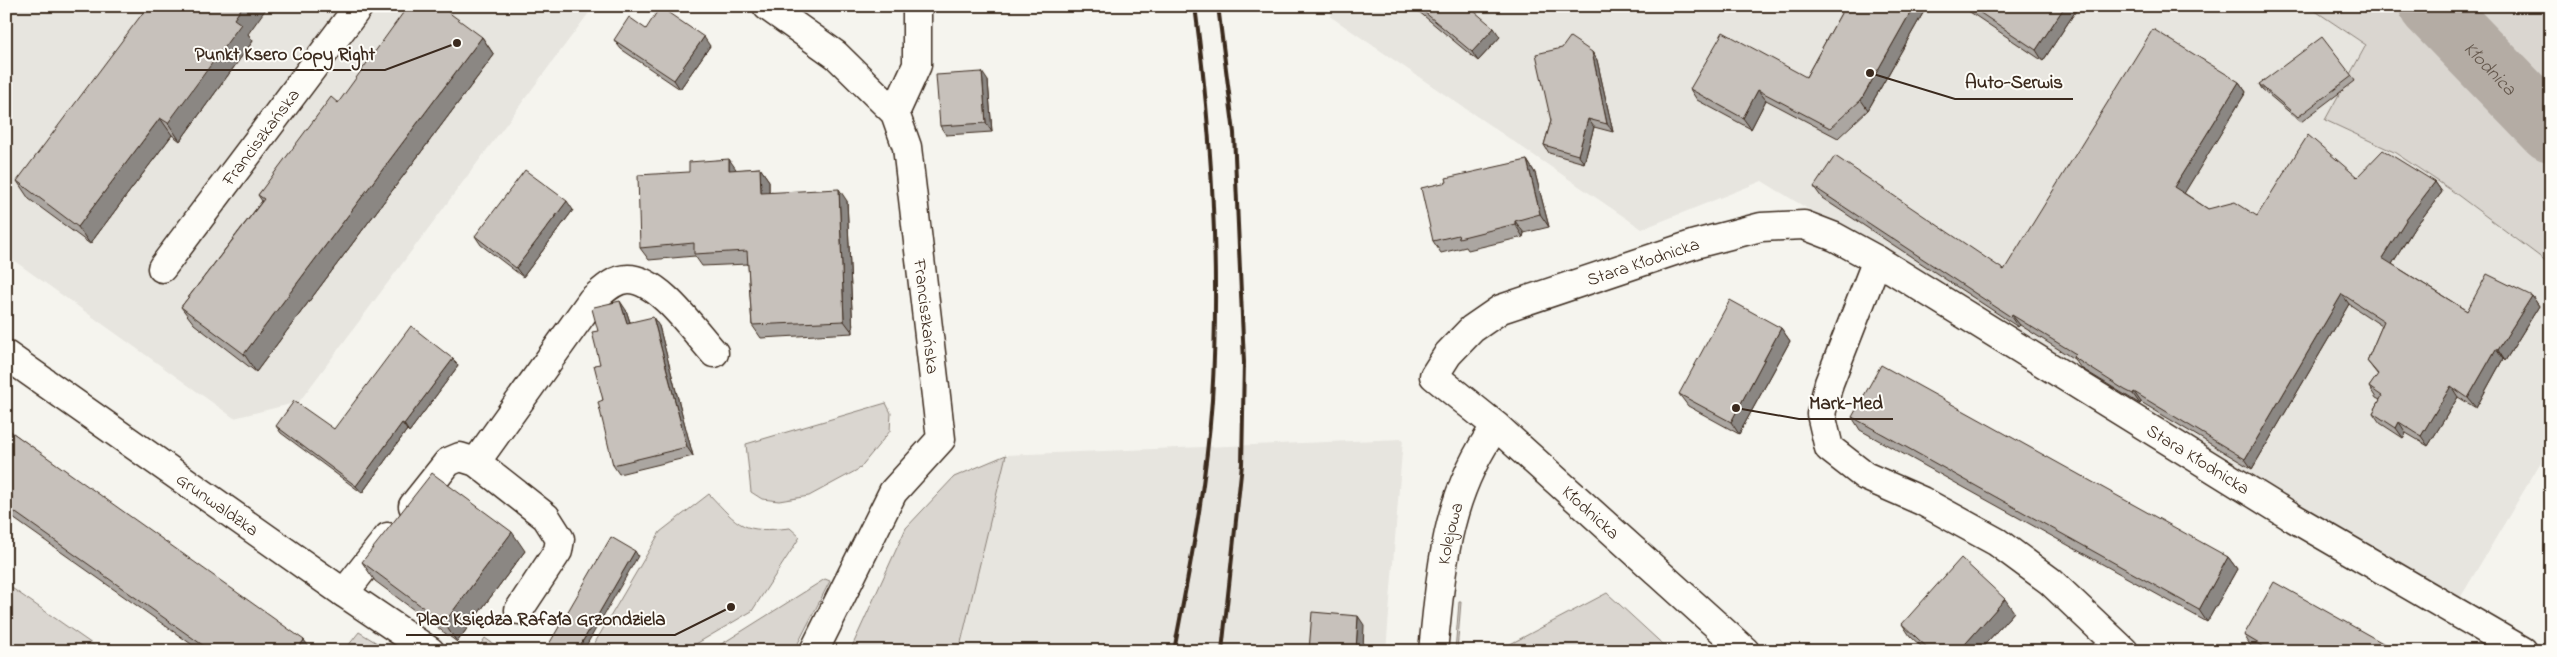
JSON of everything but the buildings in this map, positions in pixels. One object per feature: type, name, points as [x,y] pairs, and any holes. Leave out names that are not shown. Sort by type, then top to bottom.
[{"type":"street","name":"Franciszkańska","points":[[162,268],[359,6]]},
{"type":"street","name":"Franciszkańska","points":[[767,6],[836,55],[895,113],[906,147],[941,440],[894,492],[814,651]]},
{"type":"street","points":[[895,113],[916,65],[917,6]]},
{"type":"street","name":"Stara Kłodnicka","points":[[1434,376],[1448,354],[1472,329],[1501,309],[1695,244],[1761,228],[1804,225],[1836,237],[1877,260],[2292,516],[2523,651]]},
{"type":"street","points":[[1877,260],[1829,383],[1821,414],[1828,448],[1865,476],[1922,500],[1997,542],[2050,581],[2124,651]]},
{"type":"street","points":[[476,462],[592,300],[611,284],[627,279],[645,282],[659,292],[714,353]]},
{"type":"street","name":"Grunwaldzka","points":[[6,355],[344,593],[430,651]]},
{"type":"street","name":"Kłodnicka","points":[[1434,376],[1496,426],[1745,651]]},
{"type":"street","name":"Kolejowa","points":[[1433,651],[1446,540],[1456,501],[1476,456],[1496,426]]},
{"type":"street","points":[[344,593],[448,462],[460,457],[476,462],[546,517],[560,539],[558,551],[519,610]]},
{"type":"shaded area","points":[[6,6],[594,6],[299,402],[234,418],[6,255]]},
{"type":"shaded area","points":[[1333,6],[2308,6],[2366,45],[2325,120],[2394,152],[2451,190],[2551,265],[2551,445],[2456,605],[1762,181],[1642,229],[1331,17]]},
{"type":"shaded area","points":[[2308,6],[2551,6],[2551,265],[2451,190],[2394,152],[2325,120],[2366,45]]},
{"type":"shaded area","points":[[886,403],[891,413],[890,431],[859,469],[809,496],[779,501],[762,499],[751,492],[746,444]]},
{"type":"shaded area","points":[[1403,439],[1386,651],[959,651],[1006,455]]},
{"type":"shaded area","points":[[1006,455],[959,651],[850,651],[906,528],[954,477]]},
{"type":"shaded area","points":[[709,494],[728,514],[743,525],[761,529],[790,528],[800,537],[752,611],[684,651],[590,651],[660,532]]},
{"type":"shaded area","points":[[825,579],[830,581],[794,651],[716,651],[720,645]]},
{"type":"shaded area","points":[[6,584],[102,651],[6,651]]},
{"type":"shaded area","points":[[1607,593],[1670,651],[1497,651]]},
{"type":"shaded area","points":[[1459,602],[1461,602],[1457,651],[1455,651]]},
{"type":"shaded area","points":[[359,632],[390,651],[344,651]]},
{"type":"shaded area","points":[[485,638],[503,651],[476,651]]},
{"type":"waterway","name":"Kłodnica","points":[[2431,6],[2551,130]]},
{"type":"railway","points":[[1174,651],[1202,495],[1212,400],[1214,351],[1215,252],[1213,202],[1206,104],[1195,6]]},
{"type":"railway","points":[[1218,6],[1234,133],[1244,362],[1242,464],[1222,651]]},
{"type":"place","name":"Punkt Ksero Copy Right","points":[[457,43]]},
{"type":"place","name":"Auto-Serwis","points":[[1870,73]]},
{"type":"place","name":"Mark-Med","points":[[1736,408]]},
{"type":"place","name":"Plac Księdza Rafała Grzondziela","points":[[731,607]]}]
